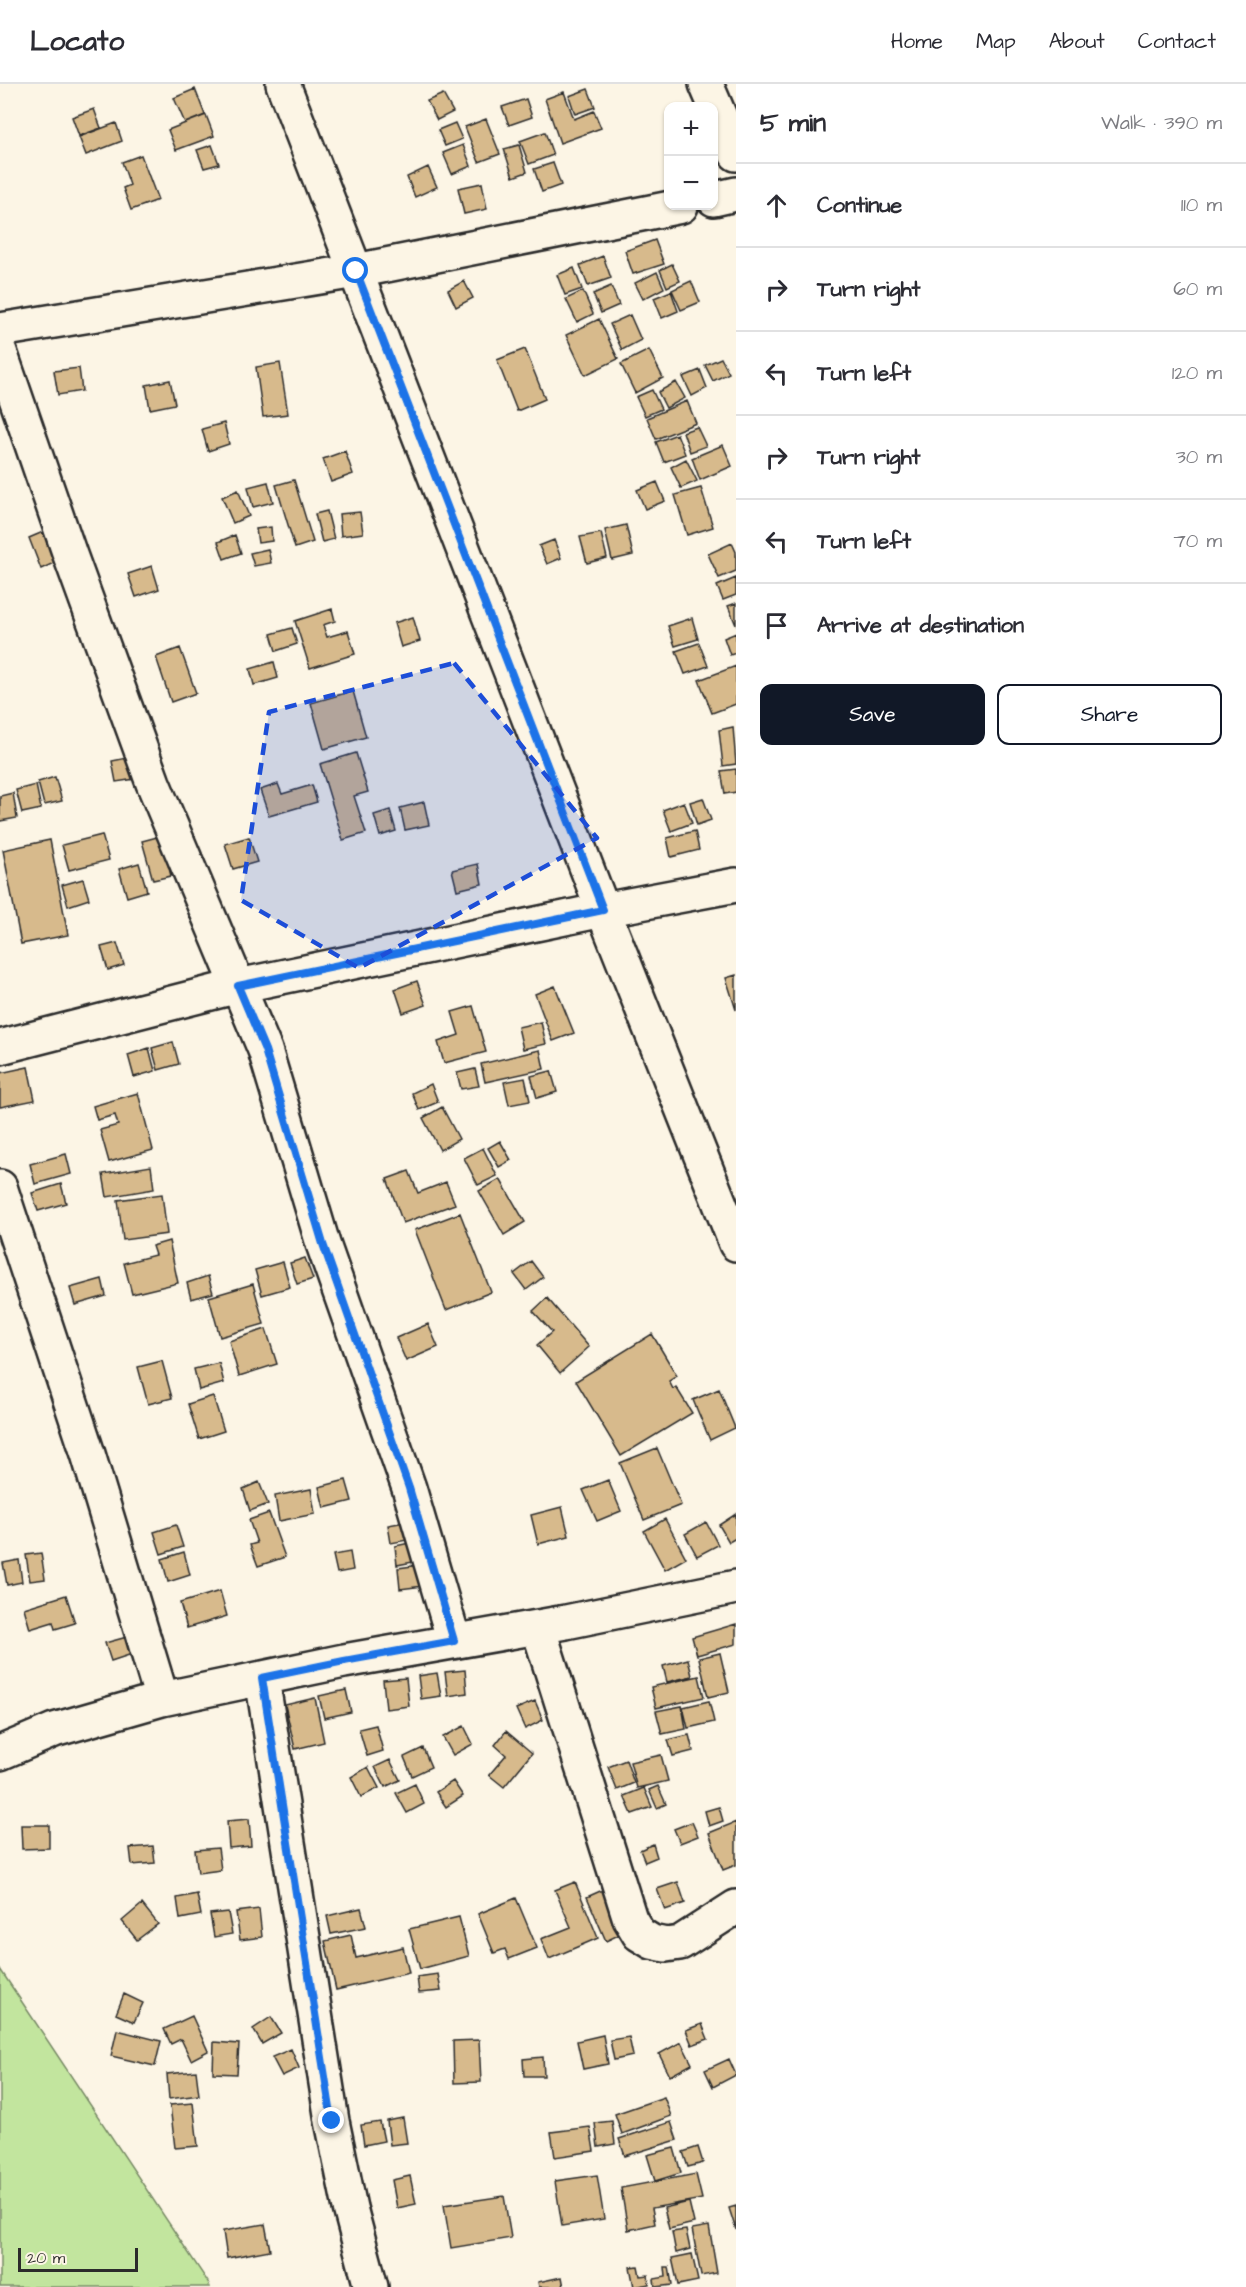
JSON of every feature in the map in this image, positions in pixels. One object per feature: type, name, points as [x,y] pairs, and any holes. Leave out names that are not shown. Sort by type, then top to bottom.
[{"type":"street","points":[[283,84],[603,910],[736,1244]]},
{"type":"street","points":[[706,84],[736,154]]},
{"type":"street","points":[[718,198],[736,194]]},
{"type":"street","points":[[0,330],[356,271],[664,209]]},
{"type":"street","points":[[0,352],[70,555],[153,783],[265,1050],[323,1244],[409,1488],[454,1641]]},
{"type":"street","points":[[0,1047],[238,986],[603,910],[736,885]]},
{"type":"street","points":[[0,1187],[88,1454],[162,1700]]},
{"type":"street","points":[[0,1753],[54,1730],[162,1700],[344,1661],[538,1627],[736,1587]]},
{"type":"street","points":[[538,1627],[630,1919],[639,1934],[652,1942],[666,1945],[680,1943],[736,1908]]},
{"type":"street","points":[[262,1678],[332,2121],[350,2208],[372,2287]]},
{"type":"highlighted area","points":[[454,663],[597,838],[359,968],[241,900],[269,712]]},
{"type":"green space","points":[[0,1969],[208,2282],[210,2287],[0,2287]]},
{"type":"building","points":[[195,89],[205,115],[185,123],[174,98]]},
{"type":"building","points":[[588,89],[595,107],[575,114],[569,96]]},
{"type":"building","points":[[564,92],[574,119],[594,111],[601,128],[560,143],[545,99]]},
{"type":"building","points":[[443,94],[453,112],[437,120],[427,101]]},
{"type":"building","points":[[526,99],[532,117],[509,125],[502,107]]},
{"type":"building","points":[[94,109],[101,128],[79,136],[72,117]]},
{"type":"building","points":[[206,115],[214,136],[176,150],[168,130]]},
{"type":"building","points":[[486,119],[500,154],[479,162],[465,127]]},
{"type":"building","points":[[116,123],[122,141],[86,155],[79,137]]},
{"type":"building","points":[[455,123],[462,139],[445,146],[438,130]]},
{"type":"building","points":[[545,132],[553,155],[529,164],[520,141]]},
{"type":"building","points":[[212,145],[219,164],[204,168],[197,150]]},
{"type":"building","points":[[463,145],[471,166],[452,174],[443,153]]},
{"type":"building","points":[[519,145],[527,172],[513,177],[504,149]]},
{"type":"building","points":[[141,155],[158,200],[131,210],[123,188],[130,185],[122,162]]},
{"type":"building","points":[[553,163],[561,185],[542,192],[534,169]]},
{"type":"building","points":[[428,167],[437,187],[415,197],[407,177]]},
{"type":"building","points":[[482,183],[487,209],[464,214],[458,188]]},
{"type":"building","points":[[655,240],[664,264],[633,274],[625,251]]},
{"type":"building","points":[[603,256],[611,278],[588,286],[580,265]]},
{"type":"building","points":[[672,264],[680,281],[667,287],[660,270]]},
{"type":"building","points":[[574,268],[582,289],[565,295],[557,275]]},
{"type":"building","points":[[657,272],[664,288],[643,299],[635,283]]},
{"type":"building","points":[[464,281],[473,298],[456,307],[448,290]]},
{"type":"building","points":[[691,281],[700,302],[681,310],[672,290]]},
{"type":"building","points":[[611,286],[619,305],[601,313],[593,294]]},
{"type":"building","points":[[583,291],[593,314],[577,322],[566,299]]},
{"type":"building","points":[[671,291],[678,311],[662,318],[654,298]]},
{"type":"building","points":[[630,315],[641,340],[622,350],[610,324]]},
{"type":"building","points":[[599,319],[618,359],[585,375],[566,335]]},
{"type":"building","points":[[525,349],[545,399],[517,411],[497,360]]},
{"type":"building","points":[[649,350],[663,378],[635,393],[621,364]]},
{"type":"building","points":[[721,358],[729,373],[713,381],[705,365]]},
{"type":"building","points":[[280,363],[288,414],[263,417],[256,367]]},
{"type":"building","points":[[79,368],[82,391],[58,395],[54,371]]},
{"type":"building","points":[[700,370],[707,388],[692,396],[683,377]]},
{"type":"building","points":[[170,380],[175,404],[150,409],[146,385]]},
{"type":"building","points":[[676,382],[685,398],[666,408],[658,392]]},
{"type":"building","points":[[652,390],[661,409],[645,416],[636,397]]},
{"type":"building","points":[[687,401],[696,423],[656,439],[647,418]]},
{"type":"building","points":[[224,423],[229,444],[208,451],[202,429]]},
{"type":"building","points":[[697,427],[706,446],[690,452],[683,432]]},
{"type":"building","points":[[677,434],[685,454],[664,462],[656,442]]},
{"type":"building","points":[[723,445],[732,466],[700,480],[692,458]]},
{"type":"building","points":[[345,451],[353,474],[331,482],[323,459]]},
{"type":"building","points":[[686,459],[697,481],[681,488],[671,467]]},
{"type":"building","points":[[294,480],[313,542],[295,548],[276,485]]},
{"type":"building","points":[[268,482],[273,502],[253,507],[248,487]]},
{"type":"building","points":[[657,482],[665,501],[645,509],[637,490]]},
{"type":"building","points":[[701,488],[713,527],[687,535],[675,495]]},
{"type":"building","points":[[238,490],[249,516],[233,523],[222,497]]},
{"type":"building","points":[[327,511],[334,539],[322,542],[315,514]]},
{"type":"building","points":[[360,512],[363,533],[341,536],[339,514]]},
{"type":"building","points":[[626,525],[633,555],[612,560],[605,530]]},
{"type":"building","points":[[271,527],[272,541],[258,543],[256,529]]},
{"type":"building","points":[[43,532],[56,562],[41,569],[29,538]]},
{"type":"building","points":[[601,533],[607,558],[587,563],[580,537]]},
{"type":"building","points":[[235,535],[241,553],[224,559],[218,542]]},
{"type":"building","points":[[554,540],[561,558],[547,564],[539,546]]},
{"type":"building","points":[[732,543],[736,552],[736,571],[719,578],[708,554]]},
{"type":"building","points":[[268,549],[271,563],[254,566],[250,553]]},
{"type":"building","points":[[152,566],[159,589],[136,597],[128,574]]},
{"type":"building","points":[[736,578],[736,595],[723,600],[717,586]]},
{"type":"building","points":[[736,603],[736,625],[728,606]]},
{"type":"building","points":[[332,609],[335,621],[323,625],[327,637],[348,631],[355,654],[310,668],[295,621]]},
{"type":"building","points":[[413,617],[420,641],[401,647],[394,623]]},
{"type":"building","points":[[692,618],[698,639],[675,646],[668,626]]},
{"type":"building","points":[[292,628],[297,644],[276,651],[271,634]]},
{"type":"building","points":[[736,633],[736,653],[730,655],[724,638]]},
{"type":"building","points":[[699,643],[708,666],[685,674],[676,651]]},
{"type":"building","points":[[180,648],[196,693],[171,702],[156,657]]},
{"type":"building","points":[[274,662],[278,678],[254,685],[250,669]]},
{"type":"building","points":[[736,666],[736,704],[712,713],[699,680]]},
{"type":"building","points":[[353,691],[366,737],[324,749],[311,703]]},
{"type":"building","points":[[733,727],[736,764],[723,766],[719,730]]},
{"type":"building","points":[[356,753],[368,792],[354,796],[366,833],[343,840],[320,764]]},
{"type":"building","points":[[132,757],[135,779],[116,782],[112,761]]},
{"type":"building","points":[[736,769],[736,792],[725,794],[721,771]]},
{"type":"building","points":[[55,777],[62,801],[44,805],[38,782]]},
{"type":"building","points":[[278,784],[282,794],[312,785],[317,802],[269,816],[260,790]]},
{"type":"building","points":[[36,785],[41,809],[22,813],[16,790]]},
{"type":"building","points":[[13,793],[17,818],[0,821],[0,796]]},
{"type":"building","points":[[703,798],[711,820],[697,825],[690,802]]},
{"type":"building","points":[[424,802],[429,825],[405,830],[400,808]]},
{"type":"building","points":[[684,802],[692,823],[671,831],[663,810]]},
{"type":"building","points":[[390,810],[396,831],[380,836],[374,815]]},
{"type":"building","points":[[695,831],[699,850],[671,857],[667,838]]},
{"type":"building","points":[[102,835],[109,860],[69,870],[62,845]]},
{"type":"building","points":[[161,836],[171,876],[153,880],[142,841]]},
{"type":"building","points":[[249,837],[257,862],[233,869],[225,844]]},
{"type":"building","points":[[50,840],[68,935],[21,944],[3,850]]},
{"type":"building","points":[[139,863],[147,891],[127,897],[119,869]]},
{"type":"building","points":[[478,864],[482,884],[457,890],[452,870]]},
{"type":"building","points":[[83,879],[89,899],[68,906],[62,885]]},
{"type":"building","points":[[117,943],[124,965],[108,970],[101,947]]},
{"type":"building","points":[[736,975],[736,1010],[726,978]]},
{"type":"building","points":[[417,981],[426,1005],[403,1013],[395,989]]},
{"type":"building","points":[[555,986],[574,1033],[553,1041],[535,994]]},
{"type":"building","points":[[473,1006],[486,1052],[444,1063],[438,1042],[459,1035],[452,1012]]},
{"type":"building","points":[[541,1022],[546,1044],[523,1049],[518,1027]]},
{"type":"building","points":[[173,1042],[179,1064],[158,1070],[152,1048]]},
{"type":"building","points":[[149,1048],[155,1071],[134,1077],[128,1055]]},
{"type":"building","points":[[540,1050],[544,1069],[485,1082],[481,1064]]},
{"type":"building","points":[[28,1067],[35,1100],[0,1107],[0,1073]]},
{"type":"building","points":[[475,1069],[479,1086],[461,1089],[457,1073]]},
{"type":"building","points":[[551,1071],[557,1092],[537,1098],[531,1076]]},
{"type":"building","points":[[525,1078],[530,1101],[509,1105],[504,1082]]},
{"type":"building","points":[[431,1084],[438,1102],[419,1110],[412,1093]]},
{"type":"building","points":[[138,1093],[153,1150],[109,1162],[100,1130],[118,1125],[115,1115],[97,1120],[93,1106]]},
{"type":"building","points":[[442,1107],[459,1139],[440,1150],[423,1118]]},
{"type":"building","points":[[500,1141],[511,1160],[499,1167],[488,1148]]},
{"type":"building","points":[[483,1148],[497,1176],[478,1185],[464,1158]]},
{"type":"building","points":[[66,1154],[71,1174],[35,1184],[30,1164]]},
{"type":"building","points":[[151,1166],[154,1189],[107,1197],[103,1174]]},
{"type":"building","points":[[409,1171],[418,1193],[446,1182],[455,1204],[403,1223],[387,1179]]},
{"type":"building","points":[[500,1179],[525,1222],[504,1235],[479,1191]]},
{"type":"building","points":[[61,1184],[66,1203],[38,1211],[32,1193]]},
{"type":"building","points":[[162,1194],[167,1234],[123,1240],[118,1200]]},
{"type":"building","points":[[460,1213],[491,1292],[446,1310],[415,1230]]},
{"type":"building","points":[[169,1241],[178,1283],[132,1294],[124,1263],[155,1255],[152,1246]]},
{"type":"building","points":[[305,1258],[313,1279],[297,1284],[290,1263]]},
{"type":"building","points":[[531,1261],[543,1277],[526,1290],[514,1274]]},
{"type":"building","points":[[283,1262],[290,1287],[262,1295],[255,1270]]},
{"type":"building","points":[[208,1276],[213,1293],[191,1299],[187,1283]]},
{"type":"building","points":[[102,1279],[106,1296],[75,1305],[70,1288]]},
{"type":"building","points":[[253,1284],[264,1324],[220,1337],[209,1297]]},
{"type":"building","points":[[547,1298],[589,1347],[560,1373],[537,1345],[552,1332],[533,1311]]},
{"type":"building","points":[[428,1324],[438,1347],[406,1361],[396,1338]]},
{"type":"building","points":[[266,1329],[277,1364],[239,1376],[229,1341]]},
{"type":"building","points":[[652,1334],[677,1376],[669,1381],[673,1389],[676,1387],[692,1413],[621,1456],[576,1381]]},
{"type":"building","points":[[162,1361],[172,1398],[148,1404],[138,1367]]},
{"type":"building","points":[[219,1363],[224,1383],[199,1390],[194,1369]]},
{"type":"building","points":[[719,1389],[735,1428],[710,1440],[693,1400]]},
{"type":"building","points":[[213,1396],[224,1431],[199,1439],[188,1404]]},
{"type":"building","points":[[657,1448],[681,1505],[644,1520],[620,1463]]},
{"type":"building","points":[[346,1480],[352,1501],[324,1508],[319,1487]]},
{"type":"building","points":[[608,1480],[621,1511],[597,1521],[583,1490]]},
{"type":"building","points":[[259,1482],[268,1504],[250,1511],[243,1489]]},
{"type":"building","points":[[311,1489],[315,1514],[279,1521],[275,1496]]},
{"type":"building","points":[[562,1507],[569,1536],[538,1544],[531,1515]]},
{"type":"building","points":[[269,1513],[285,1557],[258,1566],[250,1545],[257,1543],[249,1520]]},
{"type":"building","points":[[736,1514],[736,1538],[729,1542],[719,1525]]},
{"type":"building","points":[[665,1519],[686,1558],[665,1570],[644,1531]]},
{"type":"building","points":[[411,1521],[413,1539],[391,1543],[388,1525]]},
{"type":"building","points":[[706,1522],[718,1545],[697,1556],[685,1534]]},
{"type":"building","points":[[176,1525],[183,1547],[161,1554],[154,1532]]},
{"type":"building","points":[[415,1542],[418,1561],[397,1565],[395,1546]]},
{"type":"building","points":[[184,1552],[190,1575],[168,1582],[162,1559]]},
{"type":"building","points":[[350,1552],[353,1570],[337,1573],[333,1555]]},
{"type":"building","points":[[41,1553],[45,1579],[30,1581],[26,1555]]},
{"type":"building","points":[[19,1560],[22,1582],[7,1585],[3,1563]]},
{"type":"building","points":[[420,1565],[423,1586],[400,1589],[398,1568]]},
{"type":"building","points":[[220,1591],[227,1616],[187,1628],[180,1603]]},
{"type":"building","points":[[66,1595],[75,1623],[55,1629],[53,1622],[30,1629],[24,1608]]},
{"type":"building","points":[[736,1624],[736,1644],[697,1655],[692,1637]]},
{"type":"building","points":[[127,1637],[132,1654],[111,1661],[105,1643]]},
{"type":"building","points":[[720,1653],[729,1692],[708,1697],[699,1658]]},
{"type":"building","points":[[688,1659],[692,1676],[667,1682],[663,1666]]},
{"type":"building","points":[[465,1670],[467,1693],[448,1696],[445,1672]]},
{"type":"building","points":[[437,1673],[441,1696],[421,1699],[418,1676]]},
{"type":"building","points":[[699,1676],[704,1697],[656,1708],[651,1687]]},
{"type":"building","points":[[406,1678],[409,1706],[386,1709],[383,1680]]},
{"type":"building","points":[[346,1690],[351,1712],[324,1718],[319,1696]]},
{"type":"building","points":[[315,1698],[324,1742],[295,1749],[285,1705]]},
{"type":"building","points":[[535,1701],[543,1720],[525,1729],[516,1709]]},
{"type":"building","points":[[709,1701],[714,1722],[688,1728],[683,1707]]},
{"type":"building","points":[[682,1706],[686,1729],[662,1734],[656,1711]]},
{"type":"building","points":[[376,1725],[383,1751],[367,1756],[359,1729]]},
{"type":"building","points":[[464,1726],[473,1744],[453,1755],[443,1737]]},
{"type":"building","points":[[506,1731],[532,1753],[504,1787],[489,1775],[506,1755],[495,1745]]},
{"type":"building","points":[[689,1735],[693,1751],[673,1756],[668,1740]]},
{"type":"building","points":[[423,1748],[431,1767],[412,1776],[404,1757]]},
{"type":"building","points":[[661,1755],[668,1781],[637,1788],[630,1762]]},
{"type":"building","points":[[390,1760],[400,1780],[385,1787],[375,1767]]},
{"type":"building","points":[[626,1760],[634,1783],[617,1790],[608,1767]]},
{"type":"building","points":[[368,1767],[379,1788],[361,1797],[351,1777]]},
{"type":"building","points":[[453,1781],[463,1796],[446,1807],[436,1792]]},
{"type":"building","points":[[415,1784],[424,1804],[407,1813],[396,1793]]},
{"type":"building","points":[[658,1786],[666,1804],[657,1808],[649,1790]]},
{"type":"building","points":[[644,1788],[652,1807],[632,1814],[624,1796]]},
{"type":"building","points":[[719,1807],[723,1821],[709,1826],[705,1811]]},
{"type":"building","points":[[249,1819],[251,1846],[229,1848],[227,1821]]},
{"type":"building","points":[[692,1822],[698,1836],[680,1843],[674,1829]]},
{"type":"building","points":[[736,1822],[736,1865],[723,1870],[709,1833]]},
{"type":"building","points":[[21,1825],[49,1825],[49,1848],[22,1849]]},
{"type":"building","points":[[653,1844],[657,1857],[645,1862],[640,1850]]},
{"type":"building","points":[[153,1846],[155,1863],[132,1865],[130,1848]]},
{"type":"building","points":[[218,1848],[221,1870],[198,1873],[195,1850]]},
{"type":"building","points":[[575,1882],[598,1938],[549,1959],[541,1939],[571,1927],[555,1890]]},
{"type":"building","points":[[678,1882],[685,1903],[665,1910],[657,1889]]},
{"type":"building","points":[[607,1888],[625,1932],[606,1941],[587,1897]]},
{"type":"building","points":[[197,1894],[201,1915],[180,1919],[177,1898]]},
{"type":"building","points":[[516,1898],[537,1948],[509,1959],[505,1949],[494,1953],[478,1914]]},
{"type":"building","points":[[142,1904],[158,1924],[137,1940],[122,1921]]},
{"type":"building","points":[[361,1908],[366,1927],[331,1934],[327,1916]]},
{"type":"building","points":[[259,1909],[262,1937],[240,1940],[236,1912]]},
{"type":"building","points":[[228,1912],[232,1934],[214,1937],[210,1914]]},
{"type":"building","points":[[459,1917],[469,1956],[420,1969],[409,1929]]},
{"type":"building","points":[[351,1935],[356,1958],[403,1947],[409,1973],[336,1990],[325,1941]]},
{"type":"building","points":[[438,1974],[441,1991],[419,1993],[417,1977]]},
{"type":"building","points":[[124,1994],[143,2003],[134,2022],[116,2014]]},
{"type":"building","points":[[192,2016],[208,2051],[191,2060],[181,2039],[171,2044],[164,2029]]},
{"type":"building","points":[[271,2017],[281,2033],[262,2044],[253,2029]]},
{"type":"building","points":[[702,2024],[708,2039],[692,2045],[686,2030]]},
{"type":"building","points":[[117,2030],[161,2041],[155,2066],[111,2056]]},
{"type":"building","points":[[603,2035],[608,2064],[583,2069],[577,2041]]},
{"type":"building","points":[[629,2037],[633,2056],[614,2060],[610,2040]]},
{"type":"building","points":[[479,2040],[481,2082],[454,2083],[453,2041]]},
{"type":"building","points":[[214,2042],[239,2044],[237,2074],[213,2073]]},
{"type":"building","points":[[681,2042],[692,2064],[670,2076],[659,2054]]},
{"type":"building","points":[[291,2049],[299,2068],[282,2076],[272,2057]]},
{"type":"building","points":[[543,2057],[544,2076],[524,2076],[523,2059]]},
{"type":"building","points":[[729,2059],[736,2075],[713,2087],[705,2070]]},
{"type":"building","points":[[196,2071],[199,2095],[169,2099],[167,2074]]},
{"type":"building","points":[[664,2097],[671,2116],[622,2134],[615,2114]]},
{"type":"building","points":[[193,2103],[198,2146],[175,2148],[170,2105]]},
{"type":"building","points":[[403,2118],[407,2143],[390,2145],[387,2121]]},
{"type":"building","points":[[612,2121],[615,2144],[598,2147],[595,2123]]},
{"type":"building","points":[[380,2122],[384,2141],[364,2145],[361,2125]]},
{"type":"building","points":[[671,2122],[677,2140],[625,2156],[619,2139]]},
{"type":"building","points":[[590,2127],[594,2151],[555,2157],[551,2132]]},
{"type":"building","points":[[698,2147],[703,2163],[688,2167],[683,2152]]},
{"type":"building","points":[[674,2148],[681,2173],[655,2181],[647,2155]]},
{"type":"building","points":[[696,2174],[702,2199],[652,2208],[655,2224],[628,2230],[621,2188]]},
{"type":"building","points":[[597,2175],[604,2219],[562,2226],[555,2181]]},
{"type":"building","points":[[410,2176],[416,2204],[397,2208],[392,2180]]},
{"type":"building","points":[[504,2196],[511,2238],[451,2248],[444,2205]]},
{"type":"building","points":[[689,2202],[694,2223],[669,2229],[664,2208]]},
{"type":"building","points":[[736,2206],[736,2230],[729,2208]]},
{"type":"building","points":[[265,2224],[270,2250],[227,2258],[223,2231]]},
{"type":"building","points":[[709,2226],[717,2273],[701,2276],[692,2229]]},
{"type":"building","points":[[686,2230],[690,2249],[676,2253],[672,2232]]},
{"type":"building","points":[[692,2254],[698,2281],[678,2285],[672,2258]]},
{"type":"building","points":[[638,2266],[640,2276],[648,2275],[649,2284],[634,2287],[630,2267]]},
{"type":"building","points":[[665,2267],[669,2267],[672,2285],[655,2287],[654,2279],[666,2277]]},
{"type":"building","points":[[562,2277],[564,2287],[539,2287],[538,2282]]},
{"type":"route","points":[[332,2121],[262,1678],[454,1641],[409,1488],[323,1244],[265,1050],[238,986],[603,910],[356,271]]}]
